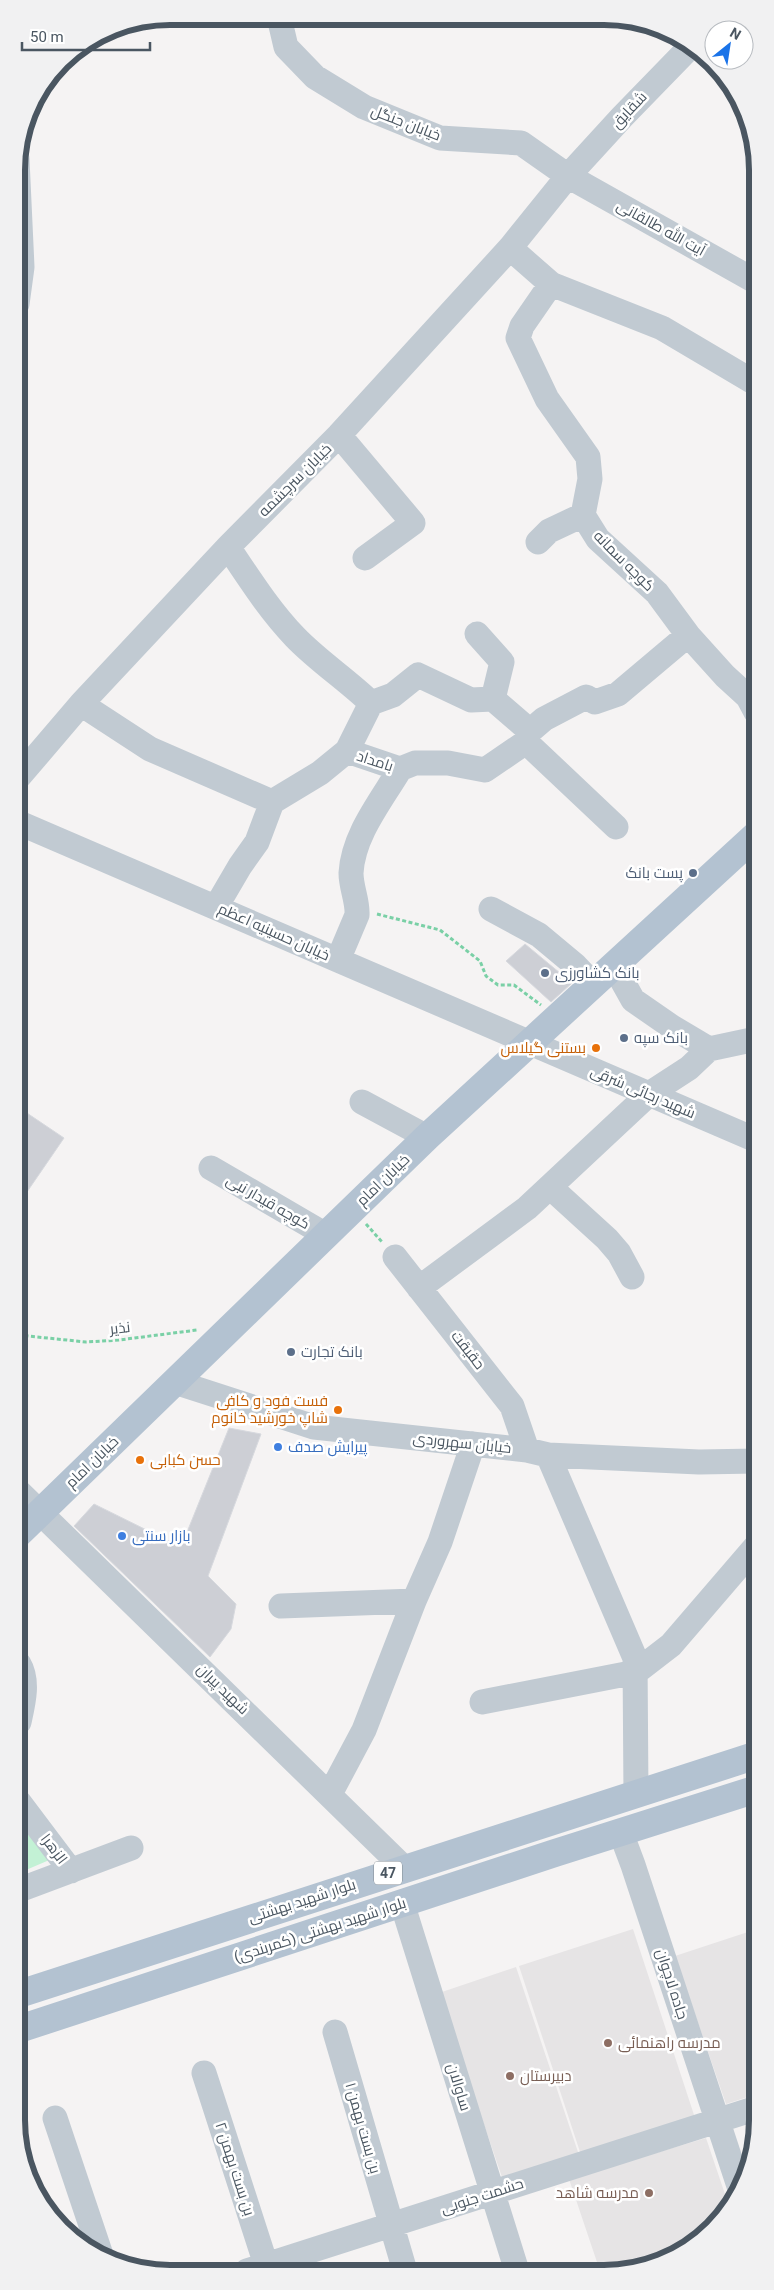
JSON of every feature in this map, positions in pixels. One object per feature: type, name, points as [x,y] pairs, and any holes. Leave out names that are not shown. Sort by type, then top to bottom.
[{"type":"main road","name":"خیابان امام","points":[[25,1527],[427,1137],[749,841]]},
{"type":"main road","name":"بلوار شهید بهشتی","points":[[25,1992],[749,1758]]},
{"type":"main road","name":"47","points":[[610,1837],[749,1792]]},
{"type":"main road","points":[[590,1809],[585,1822],[589,1832],[610,1837]]},
{"type":"main road","name":"بلوار شهید بهشتی (کمربندی)","points":[[25,2027],[610,1837]]},
{"type":"street","name":"خیابان جنگل","points":[[282,25],[286,47],[315,77],[364,107],[440,138],[521,143],[568,176]]},
{"type":"street","name":"شقایق","points":[[568,176],[622,117],[687,51]]},
{"type":"street","name":"خیابان سرچشمه","points":[[25,770],[81,704],[228,547],[339,435],[510,248],[568,176]]},
{"type":"street","name":"آیت الله طالقانی","points":[[568,176],[749,278]]},
{"type":"street","points":[[510,248],[551,284],[662,328],[749,379]]},
{"type":"street","name":"کوچه سمانه","points":[[551,284],[522,326],[518,338],[547,398],[588,457],[590,479],[583,515],[598,539],[657,594],[688,635],[725,676],[749,697]]},
{"type":"street","points":[[339,435],[414,524],[365,558]]},
{"type":"street","points":[[538,542],[549,532],[583,515]]},
{"type":"street","points":[[228,547],[266,604],[294,636],[370,702]]},
{"type":"street","points":[[477,634],[502,662],[493,699]]},
{"type":"street","name":"بامداد","points":[[272,802],[320,773],[347,751],[400,769],[415,763],[448,763],[486,770],[528,737],[544,719],[586,697],[595,702],[618,694],[688,635]]},
{"type":"street","points":[[347,751],[370,702],[393,695],[418,675],[471,700],[493,699],[616,827]]},
{"type":"street","points":[[81,704],[150,749],[272,802],[257,842],[240,866],[216,907]]},
{"type":"street","points":[[338,960],[357,915],[352,891],[351,872],[359,839],[400,769]]},
{"type":"street","name":"خیابان حسینیه اعظم","points":[[25,825],[530,1044]]},
{"type":"street","points":[[491,909],[539,935],[575,965],[594,985]]},
{"type":"street","points":[[614,966],[633,1000],[672,1027],[709,1049]]},
{"type":"street","points":[[419,1288],[496,1233],[550,1187],[649,1094],[689,1068],[709,1049],[749,1040]]},
{"type":"street","name":"شهید رجائی شرقی","points":[[530,1044],[749,1137]]},
{"type":"street","points":[[362,1102],[427,1137]]},
{"type":"street","name":"کوچه قیدار نبی","points":[[211,1168],[326,1235]]},
{"type":"street","points":[[550,1187],[607,1240],[618,1253],[632,1277]]},
{"type":"street","name":"حقیقت","points":[[395,1257],[512,1406],[538,1453],[635,1658],[636,1795]]},
{"type":"street","name":"خیابان سهروردی","points":[[175,1382],[314,1427],[474,1444],[538,1453],[699,1462],[749,1461]]},
{"type":"street","points":[[330,1794],[364,1730],[414,1601],[440,1542],[474,1444]]},
{"type":"street","name":"شهید پیران","points":[[25,1498],[404,1868]]},
{"type":"street","points":[[482,1702],[636,1672],[671,1645],[749,1554]]},
{"type":"street","points":[[281,1606],[414,1601]]},
{"type":"street","name":"الزهرا","points":[[25,1810],[71,1872]]},
{"type":"street","name":"جاده لاچوان","points":[[610,1837],[633,1865],[737,2179]]},
{"type":"street","points":[[25,1888],[132,1848]]},
{"type":"street","name":"ساوالان","points":[[402,1903],[515,2265]]},
{"type":"street","name":"بن بست بهمن ۱","points":[[335,2032],[403,2265]]},
{"type":"street","name":"بن بست بهمن ۲","points":[[204,2073],[259,2265]]},
{"type":"street","name":"حشمت جنوبی","points":[[272,2265],[749,2110]]},
{"type":"street","points":[[55,2118],[98,2246]]},
{"type":"path","points":[[357,908],[440,930],[480,961],[486,976],[498,985],[514,985],[533,997],[556,1020]]},
{"type":"path","points":[[353,1209],[395,1257]]},
{"type":"path","name":"نذیر","points":[[25,1336],[86,1342],[205,1330],[223,1335]]},
{"type":"shaded area","name":"مدرسه راهنمائی","points":[[633,1929],[696,2121],[582,2158],[519,1966]]},
{"type":"shaded area","points":[[749,1932],[749,2097],[726,2104],[675,1956]]},
{"type":"shaded area","name":"دبیرستان","points":[[516,1967],[580,2158],[504,2183],[439,1993]]},
{"type":"shaded area","name":"مدرسه شاهد","points":[[706,2138],[726,2199],[700,2229],[677,2246],[651,2257],[632,2262],[598,2265],[569,2179]]},
{"type":"green space","points":[[25,1818],[54,1858],[25,1870]]},
{"type":"building","name":"بانک کشاورزی","points":[[525,944],[572,983],[551,1002],[506,961]]},
{"type":"building","points":[[25,1112],[64,1138],[25,1195]]},
{"type":"building","name":"بازار سنتی","points":[[229,1428],[261,1434],[208,1576],[236,1604],[231,1629],[210,1657],[74,1526],[94,1504],[181,1547]]},
{"type":"place","name":"پست بانک","points":[[693,873]]},
{"type":"place","name":"بانک کشاورزی","points":[[545,973]]},
{"type":"place","name":"بانک سپه","points":[[624,1038]]},
{"type":"place","name":"بستنی گیلاس","points":[[596,1048]]},
{"type":"place","name":"بانک تجارت","points":[[291,1352]]},
{"type":"place","name":"فست فود و کافی شاپ خورشید خانوم","points":[[338,1410]]},
{"type":"place","name":"پیرایش صدف","points":[[278,1447]]},
{"type":"place","name":"حسن کبابی","points":[[140,1460]]},
{"type":"place","name":"بازار سنتی","points":[[122,1536]]},
{"type":"place","name":"مدرسه راهنمائی","points":[[608,2043]]},
{"type":"place","name":"دبیرستان","points":[[510,2076]]},
{"type":"place","name":"مدرسه شاهد","points":[[649,2193]]}]
